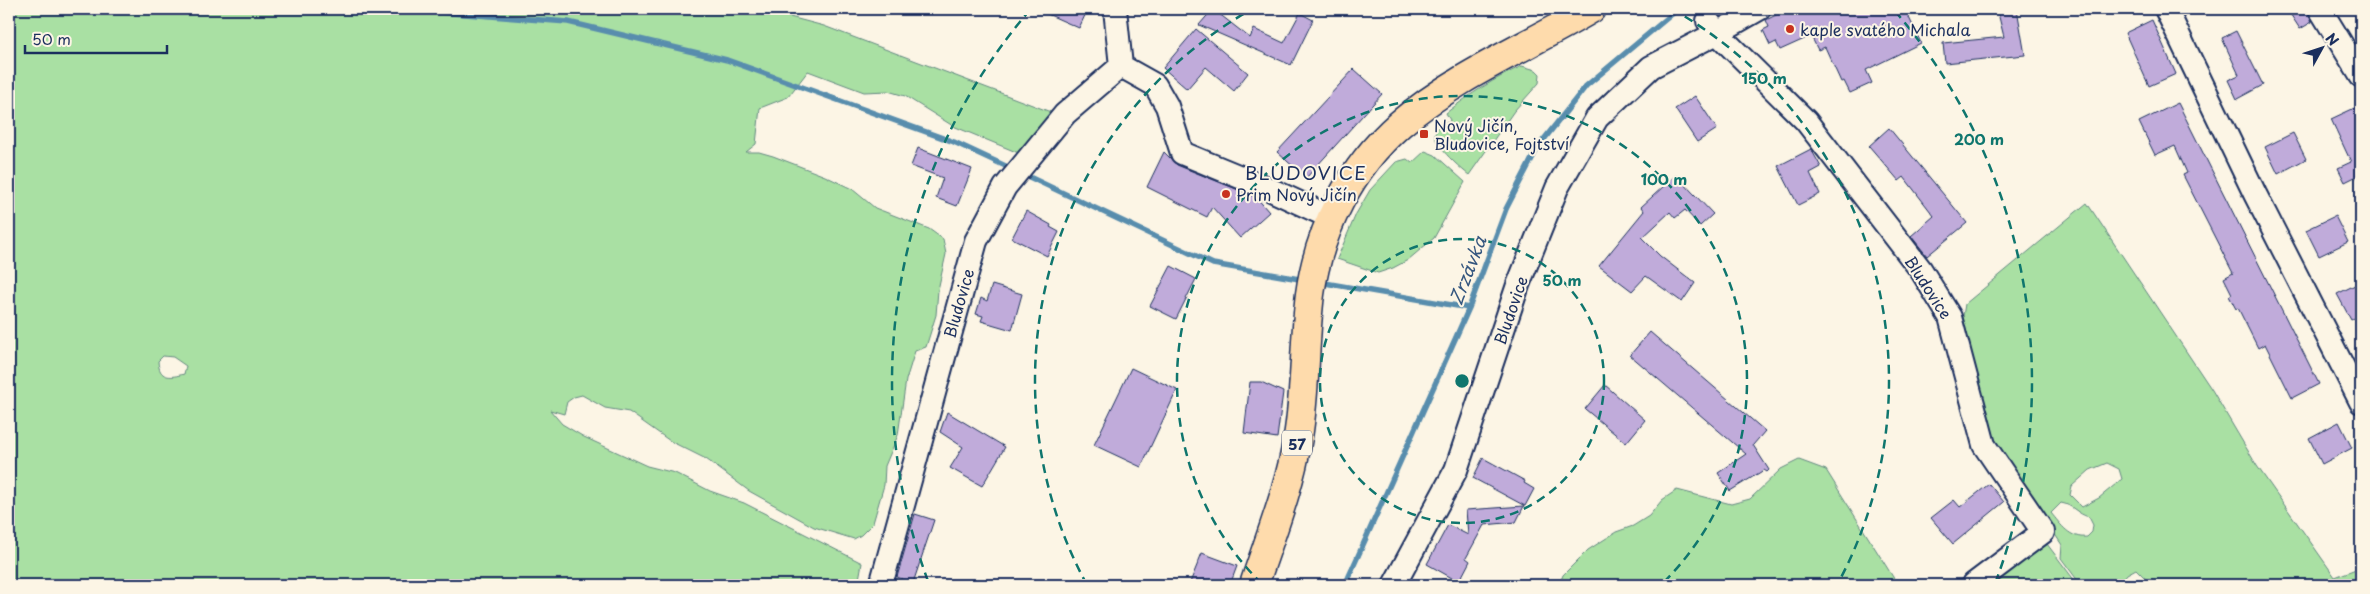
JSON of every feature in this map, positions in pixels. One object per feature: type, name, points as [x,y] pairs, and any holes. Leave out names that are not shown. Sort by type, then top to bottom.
[{"type":"main road","name":"57","points":[[1254,585],[1284,495],[1298,437],[1305,380],[1312,283],[1319,248],[1353,177],[1399,125],[1430,101],[1475,72],[1591,9]]},
{"type":"street","points":[[1115,9],[1121,66],[1155,85],[1167,106],[1182,153],[1267,188],[1332,218]]},
{"type":"street","name":"Bludovice","points":[[1394,585],[1456,470],[1525,267],[1557,188],[1597,118],[1651,67],[1712,27],[1759,9]]},
{"type":"street","points":[[2166,9],[2255,194],[2361,402]]},
{"type":"street","points":[[2320,9],[2361,76]]},
{"type":"street","name":"Bludovice","points":[[1712,27],[1806,121],[1921,270],[1950,318],[1984,445],[2043,532],[1974,584]]},
{"type":"street","name":"Bludovice","points":[[880,585],[976,241],[1005,187],[1059,121],[1121,66]]},
{"type":"green space","points":[[9,9],[772,9],[771,12],[824,26],[1056,114],[1021,154],[953,126],[905,96],[888,91],[864,92],[808,71],[788,97],[760,108],[756,144],[746,152],[759,152],[773,156],[825,176],[852,189],[875,208],[929,229],[943,239],[946,254],[938,290],[936,315],[926,347],[915,351],[906,380],[898,435],[885,466],[884,485],[873,523],[861,535],[854,539],[814,527],[749,491],[706,459],[670,441],[629,412],[605,408],[582,395],[574,397],[567,402],[564,414],[550,410],[562,424],[584,437],[647,466],[675,473],[710,491],[744,503],[862,563],[858,585],[9,585]],"holes":[[[163,356],[173,357],[186,366],[184,374],[166,376],[161,371],[158,361]]]},
{"type":"green space","points":[[1522,66],[1536,70],[1540,74],[1539,83],[1514,111],[1469,175],[1449,157],[1436,141],[1436,130],[1441,122],[1449,123],[1450,120],[1446,113],[1455,106],[1492,81]]},
{"type":"green space","points":[[1425,151],[1435,155],[1465,182],[1434,238],[1408,260],[1378,273],[1337,259],[1356,214],[1370,190],[1396,162],[1407,159],[1412,163]]},
{"type":"green space","points":[[2087,203],[2212,390],[2257,466],[2335,577],[2361,567],[2361,585],[2147,585],[2147,580],[2136,569],[2127,574],[2118,585],[2081,585],[2061,558],[2062,545],[2001,454],[1985,413],[1963,316],[1965,304]],"holes":[[[2107,463],[2119,469],[2122,479],[2099,498],[2082,507],[2070,495],[2072,486],[2090,470]],[[2061,503],[2089,517],[2093,525],[2092,532],[2087,537],[2076,536],[2071,533],[2051,513]]]},
{"type":"green space","points":[[1799,460],[1826,470],[1898,585],[1559,585],[1563,575],[1588,550],[1616,532],[1633,526],[1649,516],[1662,500],[1677,490],[1731,504],[1750,499],[1781,469]]},
{"type":"green space","points":[[2044,540],[2078,585],[1984,585]]},
{"type":"building","points":[[1036,9],[1088,9],[1079,28]]},
{"type":"building","points":[[1213,9],[1250,38],[1254,29],[1284,43],[1300,13],[1313,20],[1291,65],[1199,25]]},
{"type":"building","points":[[1788,9],[1905,9],[1921,43],[1866,70],[1872,83],[1850,93],[1844,81],[1841,82],[1825,47],[1818,50],[1811,36],[1780,50],[1776,42],[1770,45],[1763,30],[1769,27],[1766,20]]},
{"type":"building","points":[[1997,9],[2017,9],[2025,55],[1945,63],[1943,43],[2004,37]]},
{"type":"building","points":[[2287,9],[2307,9],[2312,22],[2300,29]]},
{"type":"building","points":[[2152,20],[2176,74],[2149,86],[2125,33]]},
{"type":"building","points":[[1196,29],[1248,73],[1234,91],[1206,67],[1187,89],[1163,68]]},
{"type":"building","points":[[2236,31],[2263,85],[2237,99],[2228,80],[2239,75],[2222,38]]},
{"type":"building","points":[[1354,69],[1382,94],[1306,178],[1277,152]]},
{"type":"building","points":[[1695,96],[1717,129],[1697,142],[1675,109]]},
{"type":"building","points":[[2178,103],[2319,384],[2292,398],[2265,344],[2258,348],[2238,308],[2236,309],[2229,296],[2232,294],[2224,278],[2233,273],[2183,175],[2187,173],[2175,146],[2155,155],[2139,122]]},
{"type":"building","points":[[2361,105],[2361,185],[2357,176],[2345,182],[2338,168],[2351,162],[2331,119]]},
{"type":"building","points":[[1889,128],[1967,223],[1927,256],[1911,236],[1934,216],[1904,177],[1899,181],[1869,146]]},
{"type":"building","points":[[2293,133],[2306,159],[2278,174],[2265,147]]},
{"type":"building","points":[[918,148],[972,169],[957,206],[936,198],[943,178],[911,166]]},
{"type":"building","points":[[1811,149],[1821,167],[1810,173],[1820,194],[1798,205],[1778,166]]},
{"type":"building","points":[[1164,152],[1177,165],[1256,197],[1269,212],[1240,238],[1212,207],[1207,217],[1147,187]]},
{"type":"building","points":[[1676,175],[1713,214],[1700,226],[1685,210],[1675,218],[1670,212],[1642,238],[1660,256],[1695,283],[1682,302],[1646,276],[1632,291],[1599,266],[1644,211],[1641,207]]},
{"type":"building","points":[[1026,211],[1051,225],[1050,227],[1059,232],[1047,256],[1012,238]]},
{"type":"building","points":[[2335,216],[2348,242],[2319,256],[2306,230]]},
{"type":"building","points":[[1171,266],[1196,279],[1176,319],[1150,306]]},
{"type":"building","points":[[2361,282],[2361,315],[2351,320],[2337,294]]},
{"type":"building","points":[[992,285],[1022,294],[1012,330],[981,321],[983,316],[976,314],[981,298],[987,301]]},
{"type":"building","points":[[1650,332],[1765,431],[1753,445],[1769,470],[1767,472],[1764,470],[1730,491],[1718,473],[1746,454],[1630,355]]},
{"type":"building","points":[[1131,368],[1177,390],[1141,467],[1094,445]]},
{"type":"building","points":[[1250,382],[1261,382],[1283,392],[1277,438],[1244,433]]},
{"type":"building","points":[[1605,385],[1645,420],[1626,443],[1585,409]]},
{"type":"building","points":[[947,412],[1005,447],[982,486],[950,468],[963,447],[940,432]]},
{"type":"building","points":[[2339,422],[2352,448],[2322,464],[2309,438]]},
{"type":"building","points":[[1483,458],[1525,481],[1524,483],[1534,489],[1525,506],[1473,478]]},
{"type":"building","points":[[1989,484],[2004,502],[1953,544],[1931,518],[1954,500],[1960,507]]},
{"type":"building","points":[[1524,506],[1516,522],[1484,525],[1466,558],[1470,561],[1459,582],[1427,564],[1448,525],[1468,535],[1466,510]]},
{"type":"building","points":[[915,514],[934,520],[913,583],[897,577]]},
{"type":"building","points":[[1202,553],[1237,566],[1230,585],[1189,585]]},
{"type":"waterway","points":[[400,9],[568,22],[727,60],[954,142],[1012,169]]},
{"type":"waterway","name":"Zrzávka","points":[[1345,585],[1469,308],[1506,209],[1538,147],[1586,86],[1678,9]]},
{"type":"waterway","points":[[1023,174],[1213,264],[1305,280]]},
{"type":"waterway","points":[[1319,282],[1469,308]]},
{"type":"place","name":"kaple svatého Michala","points":[[1790,29]]},
{"type":"place","name":"Nový Jičín, Bludovice, Fojtství","points":[[1424,134]]},
{"type":"place","name":"Prim Nový Jičín","points":[[1226,194]]},
{"type":"district","name":"BLUDOVICE","points":[[1306,172]]}]
